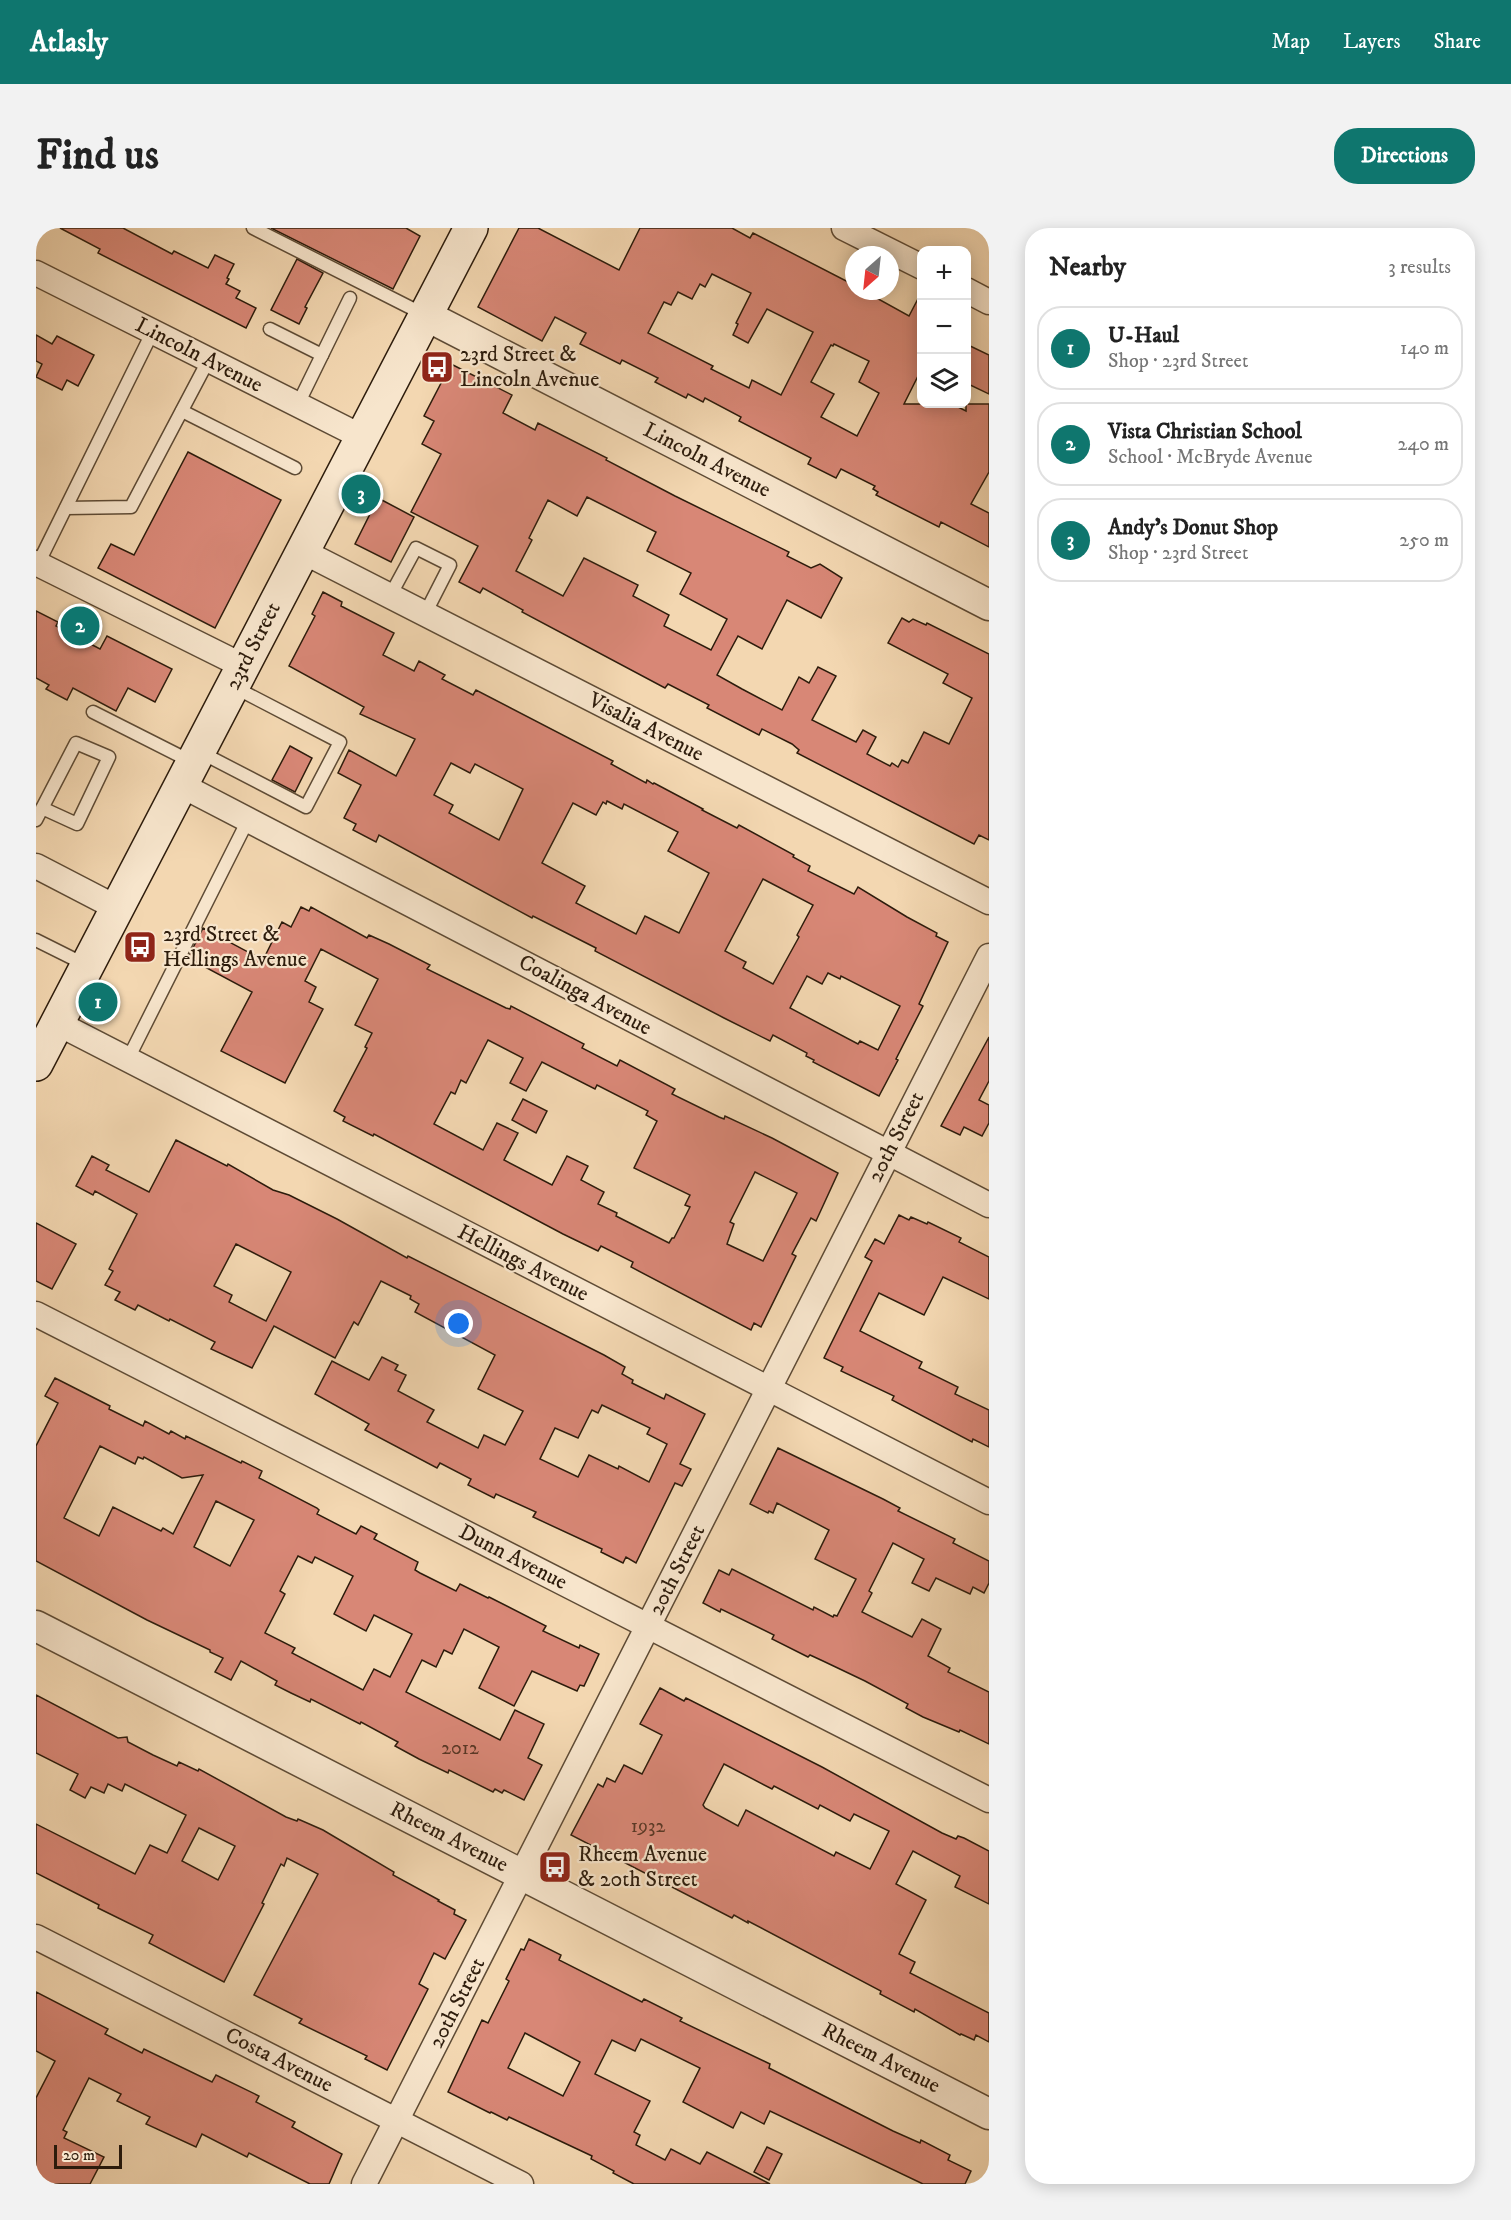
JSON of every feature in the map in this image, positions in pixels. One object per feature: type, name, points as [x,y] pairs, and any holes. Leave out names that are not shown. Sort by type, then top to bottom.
[{"type":"main road","name":"23rd Street","points":[[36,1064],[425,315],[465,230]]},
{"type":"street","points":[[844,228],[917,265]]},
{"type":"street","name":"Lincoln Avenue","points":[[36,273],[362,436]]},
{"type":"street","points":[[971,293],[989,302]]},
{"type":"street","name":"Lincoln Avenue","points":[[425,315],[989,605]]},
{"type":"street","name":"Visalia Avenue","points":[[302,551],[989,902]]},
{"type":"street","points":[[37,564],[238,676]]},
{"type":"street","name":"Coalinga Avenue","points":[[191,766],[248,820],[989,1205]]},
{"type":"street","points":[[36,866],[117,908]]},
{"type":"street","name":"20th Street","points":[[364,2184],[989,956]]},
{"type":"street","name":"Hellings Avenue","points":[[57,1023],[989,1502]]},
{"type":"street","name":"Dunn Avenue","points":[[36,1314],[989,1800]]},
{"type":"street","name":"Rheem Avenue","points":[[36,1626],[989,2114]]},
{"type":"street","name":"Costa Avenue","points":[[36,1937],[521,2184]]},
{"type":"lane","points":[[253,228],[425,315]]},
{"type":"lane","points":[[298,405],[350,298]]},
{"type":"lane","points":[[270,329],[322,356]]},
{"type":"lane","points":[[37,564],[153,331]]},
{"type":"lane","points":[[66,508],[131,507],[209,359]]},
{"type":"lane","points":[[182,411],[295,468]]},
{"type":"lane","points":[[390,596],[416,548],[450,565],[425,614]]},
{"type":"lane","points":[[93,712],[191,766],[306,807],[340,742],[238,676]]},
{"type":"lane","points":[[76,743],[109,757],[77,824],[39,814],[76,743]]},
{"type":"lane","points":[[128,1059],[248,820]]},
{"type":"lane","points":[[36,940],[87,965]]},
{"type":"building","points":[[60,228],[123,228],[172,254],[174,251],[208,268],[215,255],[234,264],[226,284],[240,291],[236,298],[256,308],[246,328],[98,253],[100,249]]},
{"type":"building","points":[[271,228],[406,228],[420,236],[393,289]]},
{"type":"building","points":[[519,228],[538,228],[619,270],[640,228],[732,228],[750,238],[753,233],[845,280],[845,300],[880,300],[909,316],[917,301],[917,378],[904,404],[917,404],[917,408],[960,408],[966,411],[966,408],[971,408],[971,404],[989,404],[989,472],[971,504],[989,513],[989,547],[941,522],[939,527],[876,495],[878,492],[873,489],[875,486],[841,469],[836,478],[808,464],[811,458],[739,421],[741,417],[705,398],[703,402],[688,394],[686,398],[655,382],[658,378],[622,360],[620,364],[580,344],[586,333],[555,317],[542,341],[478,307]],"holes":[[[712,274],[751,293],[736,323],[738,324],[733,335],[748,343],[767,309],[813,332],[781,395],[752,380],[749,388],[711,369],[713,366],[648,333],[664,302],[671,305],[678,292],[692,299],[700,284],[705,287]],[[834,344],[869,361],[859,382],[879,393],[857,436],[821,417],[834,394],[811,382],[831,345]]]},
{"type":"building","points":[[297,259],[323,273],[305,307],[307,308],[299,324],[271,310]]},
{"type":"building","points":[[36,335],[52,344],[57,336],[94,355],[78,386],[67,380],[62,390],[36,377],[42,364],[36,361]]},
{"type":"building","points":[[971,346],[989,355],[989,394],[971,385]]},
{"type":"building","points":[[451,364],[512,395],[503,413],[535,430],[538,423],[675,496],[789,552],[787,556],[811,568],[820,564],[842,578],[821,618],[787,600],[762,649],[738,636],[717,675],[782,710],[799,677],[809,683],[818,667],[836,676],[812,720],[856,742],[863,730],[876,737],[867,754],[890,766],[892,763],[898,767],[902,760],[908,763],[924,732],[949,744],[972,698],[943,683],[948,674],[888,643],[902,618],[909,622],[913,619],[926,625],[927,623],[989,654],[989,840],[979,835],[974,844],[797,753],[799,750],[792,744],[762,729],[759,735],[707,708],[709,705],[668,684],[665,688],[522,612],[523,610],[483,588],[480,593],[459,582],[478,546],[411,512],[441,454],[422,444],[434,421],[424,416]],"holes":[[[587,497],[656,532],[647,551],[691,573],[680,594],[727,619],[711,650],[664,626],[669,615],[633,596],[638,585],[584,558],[563,596],[516,571],[532,540],[529,538],[548,500],[577,516]]]},
{"type":"building","points":[[188,452],[281,500],[215,628],[98,568],[111,544],[134,555]]},
{"type":"building","points":[[378,498],[414,517],[391,562],[355,544]]},
{"type":"building","points":[[323,592],[342,602],[341,606],[394,633],[383,655],[414,671],[419,661],[445,675],[442,679],[473,695],[476,690],[613,761],[611,764],[646,783],[647,780],[654,783],[737,828],[739,825],[794,855],[793,857],[810,866],[808,871],[854,894],[858,887],[937,933],[936,936],[948,942],[919,1004],[923,1006],[879,1096],[813,1062],[814,1060],[806,1056],[807,1053],[773,1035],[770,1041],[724,1018],[595,951],[596,948],[533,916],[532,918],[379,835],[376,842],[353,830],[356,824],[344,818],[361,785],[338,773],[349,750],[396,776],[415,739],[360,714],[364,707],[289,666],[315,616],[312,614]],"holes":[[[451,763],[470,773],[475,764],[523,789],[499,840],[449,813],[453,805],[434,795]],[[607,801],[622,809],[624,804],[678,832],[668,851],[709,873],[679,933],[645,916],[636,934],[576,903],[585,886],[542,863],[573,803],[596,815],[603,802],[606,804]],[[763,879],[813,905],[797,935],[799,937],[773,984],[743,968],[746,962],[725,951]],[[828,973],[840,979],[841,976],[900,1006],[878,1050],[860,1041],[858,1044],[790,1008],[807,976],[822,984]]]},
{"type":"building","points":[[36,611],[58,622],[56,626],[100,649],[107,636],[172,669],[155,702],[128,688],[116,711],[73,688],[67,700],[46,689],[49,685],[36,678]]},
{"type":"building","points":[[290,746],[312,758],[295,792],[272,780]]},
{"type":"building","points":[[301,907],[309,911],[311,907],[367,938],[369,935],[430,965],[427,969],[506,1008],[510,1009],[511,1006],[584,1044],[582,1048],[617,1066],[620,1060],[675,1089],[672,1094],[719,1117],[724,1119],[725,1116],[772,1138],[838,1173],[816,1221],[811,1218],[792,1254],[796,1256],[761,1327],[754,1323],[751,1330],[631,1267],[633,1262],[601,1246],[598,1251],[563,1234],[374,1134],[373,1136],[343,1121],[345,1117],[334,1111],[367,1048],[365,1047],[372,1033],[355,1025],[378,979],[321,949],[305,981],[316,987],[309,1002],[323,1009],[285,1083],[221,1051],[252,992],[188,958],[203,928],[263,960],[282,922],[291,927]],"holes":[[[488,1040],[523,1058],[510,1083],[526,1091],[542,1062],[595,1089],[597,1085],[648,1111],[646,1115],[657,1121],[634,1168],[690,1195],[685,1205],[690,1207],[669,1243],[616,1216],[617,1213],[598,1204],[604,1192],[581,1180],[588,1166],[567,1156],[552,1185],[504,1160],[518,1133],[497,1123],[483,1150],[434,1124],[451,1092],[455,1094],[461,1080],[466,1083]],[[755,1172],[797,1193],[763,1261],[727,1244],[734,1224],[730,1222]]]},
{"type":"building","points":[[989,1037],[989,1081],[979,1100],[989,1105],[989,1123],[982,1136],[964,1127],[960,1135],[941,1126]]},
{"type":"building","points":[[523,1099],[547,1111],[536,1133],[512,1120]]},
{"type":"building","points":[[176,1140],[227,1166],[228,1164],[273,1190],[289,1195],[407,1258],[408,1256],[604,1355],[625,1367],[622,1374],[633,1380],[632,1383],[664,1399],[666,1394],[705,1414],[680,1464],[691,1469],[682,1486],[675,1483],[636,1563],[626,1557],[623,1563],[601,1552],[602,1549],[533,1517],[536,1512],[496,1494],[494,1498],[468,1485],[471,1479],[440,1463],[437,1468],[365,1430],[369,1424],[315,1394],[332,1361],[369,1380],[382,1357],[398,1365],[395,1370],[406,1375],[398,1391],[434,1410],[427,1422],[478,1448],[484,1435],[505,1445],[523,1411],[478,1389],[495,1355],[415,1312],[419,1304],[410,1299],[411,1296],[381,1281],[358,1325],[354,1322],[335,1358],[274,1326],[252,1368],[211,1349],[215,1342],[170,1319],[169,1321],[138,1305],[135,1310],[115,1300],[120,1292],[105,1285],[113,1271],[109,1269],[137,1214],[95,1191],[93,1195],[76,1186],[92,1156],[109,1165],[106,1170],[149,1192]],"holes":[[[236,1244],[291,1272],[266,1321],[229,1302],[232,1295],[214,1286]],[[602,1405],[650,1428],[647,1434],[667,1444],[649,1482],[619,1466],[618,1469],[589,1455],[578,1477],[540,1459],[555,1428],[578,1438],[592,1410],[598,1413]]]},
{"type":"building","points":[[899,1215],[909,1220],[911,1217],[927,1224],[928,1222],[961,1238],[959,1242],[989,1257],[989,1299],[943,1277],[924,1315],[879,1293],[860,1331],[922,1362],[919,1368],[958,1387],[955,1394],[989,1410],[989,1447],[973,1439],[972,1442],[892,1400],[894,1396],[841,1371],[843,1367],[824,1358],[872,1261],[865,1257],[875,1239],[884,1244]]},
{"type":"building","points":[[36,1223],[76,1244],[52,1289],[36,1281]]},
{"type":"building","points":[[55,1378],[143,1426],[145,1421],[169,1434],[171,1431],[185,1439],[186,1436],[241,1463],[242,1461],[262,1471],[259,1478],[317,1508],[319,1510],[317,1514],[356,1534],[361,1526],[377,1534],[374,1539],[418,1562],[415,1570],[420,1573],[456,1591],[460,1584],[489,1597],[546,1626],[543,1631],[579,1648],[580,1645],[599,1654],[584,1686],[580,1685],[577,1691],[532,1671],[514,1706],[479,1688],[499,1647],[464,1629],[452,1654],[444,1650],[436,1667],[422,1660],[406,1692],[500,1740],[515,1710],[544,1724],[528,1758],[542,1765],[524,1800],[504,1790],[502,1793],[495,1789],[493,1792],[449,1770],[448,1773],[419,1759],[395,1746],[398,1742],[361,1722],[360,1724],[311,1699],[310,1702],[275,1685],[277,1681],[241,1661],[231,1680],[215,1672],[223,1658],[210,1650],[147,1620],[36,1561],[36,1446],[58,1403],[45,1396]],"holes":[[[100,1446],[135,1464],[138,1457],[143,1459],[144,1457],[182,1478],[203,1475],[173,1534],[163,1528],[161,1531],[113,1507],[99,1536],[64,1518]],[[216,1501],[254,1520],[230,1566],[194,1547]],[[298,1556],[312,1563],[315,1557],[353,1576],[334,1614],[366,1631],[374,1615],[412,1634],[390,1677],[374,1669],[363,1690],[292,1653],[295,1648],[265,1633],[285,1594],[280,1591]]]},
{"type":"building","points":[[778,1448],[900,1508],[898,1511],[955,1539],[953,1543],[989,1561],[989,1583],[984,1593],[973,1587],[970,1594],[936,1578],[929,1591],[912,1583],[924,1559],[893,1543],[869,1591],[872,1593],[862,1612],[912,1637],[922,1619],[941,1629],[928,1656],[950,1668],[948,1672],[989,1692],[989,1744],[960,1730],[959,1732],[923,1717],[906,1708],[908,1704],[865,1681],[810,1655],[808,1657],[772,1639],[774,1635],[721,1609],[720,1612],[703,1603],[719,1570],[729,1575],[732,1569],[813,1610],[814,1607],[833,1617],[837,1616],[856,1579],[815,1559],[829,1530],[777,1503],[773,1513],[769,1511],[768,1513],[750,1504]]},
{"type":"building","points":[[660,1688],[684,1701],[686,1698],[822,1767],[942,1833],[956,1839],[958,1836],[964,1838],[989,1851],[989,1904],[955,1887],[960,1876],[913,1851],[896,1884],[926,1900],[899,1954],[915,1962],[910,1973],[989,2013],[989,2042],[976,2035],[974,2040],[960,2035],[748,1921],[748,1923],[734,1915],[732,1918],[571,1835],[598,1784],[603,1787],[607,1778],[615,1782],[624,1765],[642,1774],[662,1735],[640,1724]],"holes":[[[724,1764],[772,1789],[774,1786],[818,1809],[820,1805],[850,1821],[854,1814],[889,1831],[870,1869],[836,1852],[834,1856],[746,1810],[738,1826],[703,1805]]]},
{"type":"building","points":[[36,1695],[118,1738],[127,1737],[128,1742],[153,1755],[177,1766],[179,1762],[198,1771],[199,1769],[286,1817],[297,1821],[298,1819],[323,1830],[394,1872],[393,1875],[455,1910],[454,1914],[466,1920],[445,1959],[434,1953],[419,1984],[428,1989],[387,2070],[365,2059],[367,2056],[299,2023],[302,2019],[254,1995],[318,1874],[287,1858],[284,1866],[281,1864],[262,1903],[264,1904],[224,1982],[149,1943],[153,1935],[98,1908],[99,1905],[36,1873],[36,1824],[135,1874],[150,1845],[167,1853],[186,1815],[125,1784],[122,1791],[108,1784],[104,1793],[91,1787],[85,1798],[70,1790],[78,1774],[36,1753]],"holes":[[[199,1828],[235,1846],[218,1880],[182,1861]]]},
{"type":"building","points":[[529,1939],[561,1955],[559,1960],[642,2002],[644,1999],[682,2018],[680,2021],[770,2064],[769,2068],[893,2131],[920,2143],[921,2140],[950,2155],[948,2160],[971,2171],[965,2184],[923,2184],[770,2111],[764,2124],[741,2112],[733,2128],[683,2102],[700,2068],[641,2039],[635,2051],[612,2040],[595,2074],[650,2101],[634,2132],[640,2135],[636,2145],[665,2160],[671,2149],[700,2164],[707,2152],[770,2184],[634,2184],[591,2159],[592,2156],[509,2117],[507,2120],[490,2113],[448,2092],[482,2020],[488,2023],[509,1981],[506,1979],[521,1949],[524,1950]],"holes":[[[525,2033],[580,2062],[563,2096],[508,2068]]]},
{"type":"building","points":[[36,1992],[108,2029],[105,2034],[142,2053],[144,2049],[212,2082],[216,2075],[259,2096],[256,2102],[295,2122],[292,2127],[342,2154],[329,2184],[310,2184],[249,2153],[247,2157],[202,2134],[196,2147],[146,2124],[150,2117],[117,2101],[121,2094],[89,2078],[63,2130],[67,2132],[64,2138],[104,2157],[90,2184],[36,2184],[36,2098],[55,2061],[36,2051]]},
{"type":"building","points":[[767,2147],[782,2154],[769,2180],[754,2172]]},
{"type":"place","name":"23rd Street & Lincoln Avenue","points":[[437,367]]},
{"type":"place","name":"Andy’s Donut Shop","points":[[361,494]]},
{"type":"place","name":"Vista Christian School","points":[[80,626]]},
{"type":"place","name":"23rd Street & Hellings Avenue","points":[[140,947]]},
{"type":"place","name":"U-Haul","points":[[98,1002]]},
{"type":"place","name":"Rheem Avenue & 20th Street","points":[[555,1867]]}]
